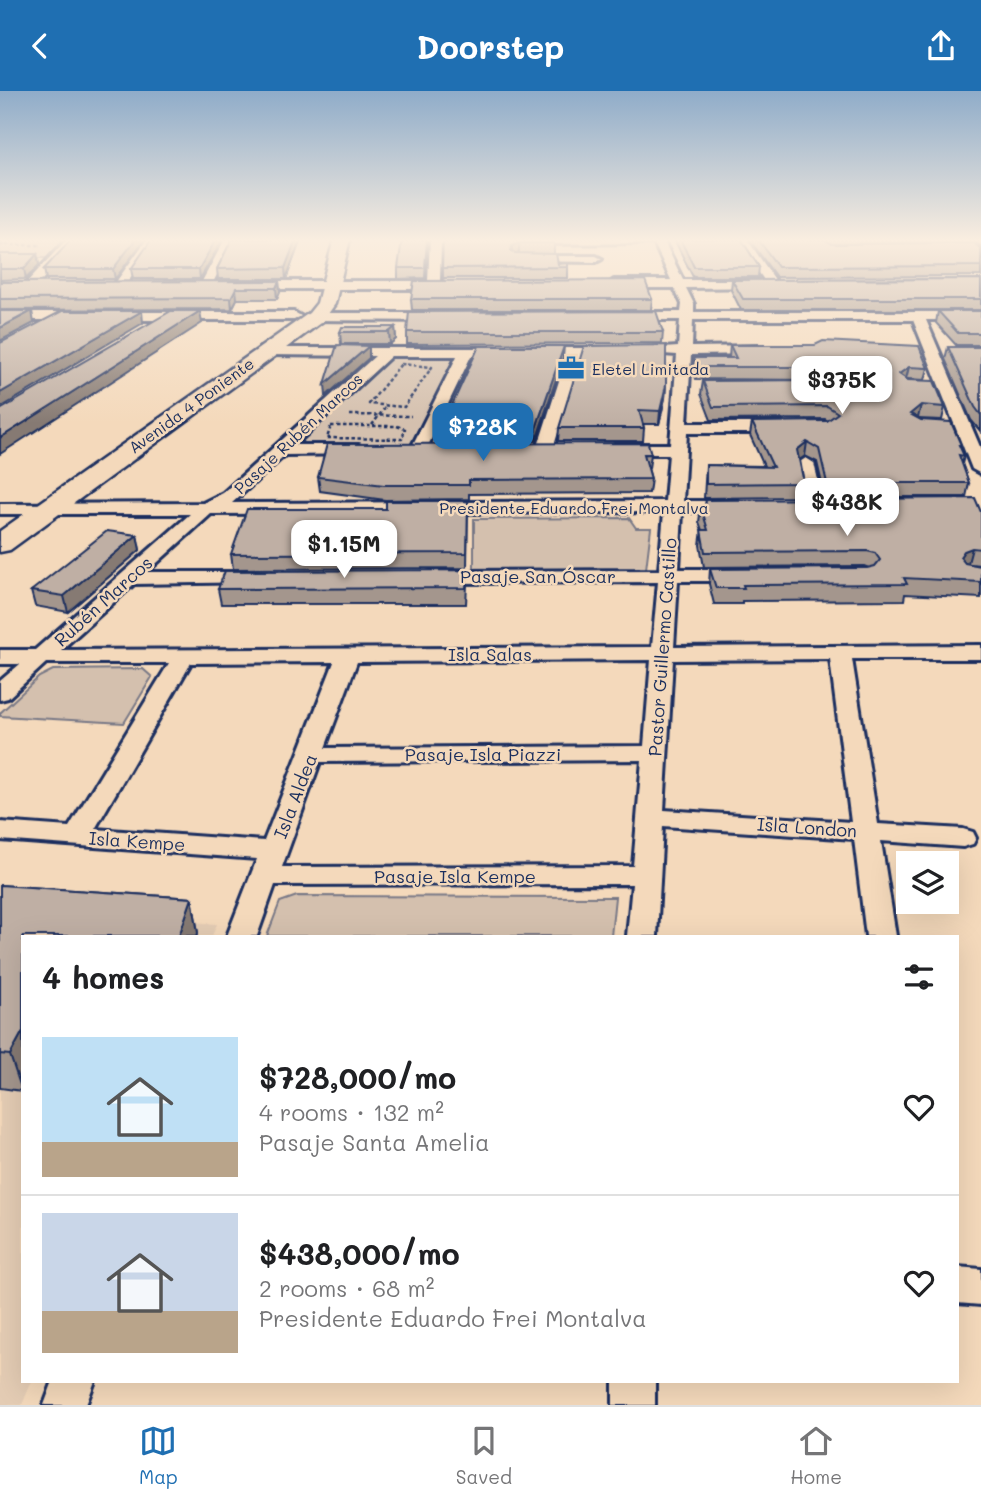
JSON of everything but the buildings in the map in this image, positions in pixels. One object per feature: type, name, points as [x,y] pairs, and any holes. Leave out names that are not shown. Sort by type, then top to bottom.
[{"type":"street","points":[[303,300],[305,316]]},
{"type":"street","points":[[305,316],[326,304],[327,300]]},
{"type":"street","name":"Pastor Guillermo Castillo","points":[[642,935],[672,506],[679,428],[689,387],[684,351],[687,300]]},
{"type":"street","points":[[32,333],[64,315]]},
{"type":"street","points":[[0,316],[462,317]]},
{"type":"street","points":[[141,333],[169,316]]},
{"type":"street","name":"Avenida 4 Poniente","points":[[0,544],[265,351],[305,316]]},
{"type":"street","name":"Avenida 4 Poniente","points":[[4,512],[241,349],[305,316]]},
{"type":"street","points":[[612,316],[981,316]]},
{"type":"street","points":[[918,316],[932,352],[940,388],[964,429],[981,469]]},
{"type":"street","points":[[647,351],[773,350]]},
{"type":"street","points":[[265,351],[623,352]]},
{"type":"street","points":[[418,450],[466,352]]},
{"type":"street","points":[[545,449],[575,352]]},
{"type":"street","name":"Pasaje Rubén Marcos","points":[[207,508],[229,497],[386,353]]},
{"type":"street","points":[[679,428],[798,428]]},
{"type":"street","points":[[941,428],[964,429]]},
{"type":"street","points":[[598,449],[677,449]]},
{"type":"street","points":[[279,450],[373,450]]},
{"type":"street","points":[[396,450],[443,450]]},
{"type":"street","points":[[806,463],[815,506]]},
{"type":"street","name":"Presidente Eduardo Frei Montalva","points":[[4,512],[47,509],[751,506]]},
{"type":"street","name":"Rubén Marcos","points":[[0,693],[207,508]]},
{"type":"street","name":"Pasaje San Óscar","points":[[408,577],[766,575]]},
{"type":"street","points":[[129,578],[271,578]]},
{"type":"street","points":[[840,652],[881,935]]},
{"type":"street","name":"Isla Salas","points":[[0,657],[981,652]]},
{"type":"street","name":"Isla Aldea","points":[[242,935],[348,655]]},
{"type":"street","points":[[77,837],[184,656]]},
{"type":"street","name":"Pasaje Isla Piazzi","points":[[311,755],[654,753]]},
{"type":"street","name":"Isla London","points":[[650,817],[963,838]]},
{"type":"street","name":"Isla Kempe","points":[[0,831],[77,837],[270,864]]},
{"type":"street","name":"Pasaje Isla Kempe","points":[[270,864],[646,875]]},
{"type":"street","points":[[959,1285],[981,1287]]},
{"type":"street","points":[[65,1405],[73,1383]]},
{"type":"street","points":[[634,1405],[635,1383]]},
{"type":"path","points":[[401,364],[432,367],[404,407],[387,405],[369,404],[401,364]]},
{"type":"path","points":[[371,426],[387,405]]},
{"type":"path","points":[[317,415],[435,417]]},
{"type":"shaded area","points":[[390,358],[456,358],[410,445],[295,446]]},
{"type":"shaded area","points":[[629,518],[636,528],[651,528],[646,569],[474,569],[474,519]]},
{"type":"shaded area","points":[[143,669],[152,677],[124,723],[0,716],[0,713],[39,677],[53,670]]},
{"type":"shaded area","points":[[297,896],[615,897],[611,935],[267,935],[280,902]]},
{"type":"shaded area","points":[[0,906],[217,924],[212,935],[21,935],[21,1383],[31,1383],[22,1405],[0,1405]]},
{"type":"place","name":"Eletel Limitada","points":[[571,368]]}]
